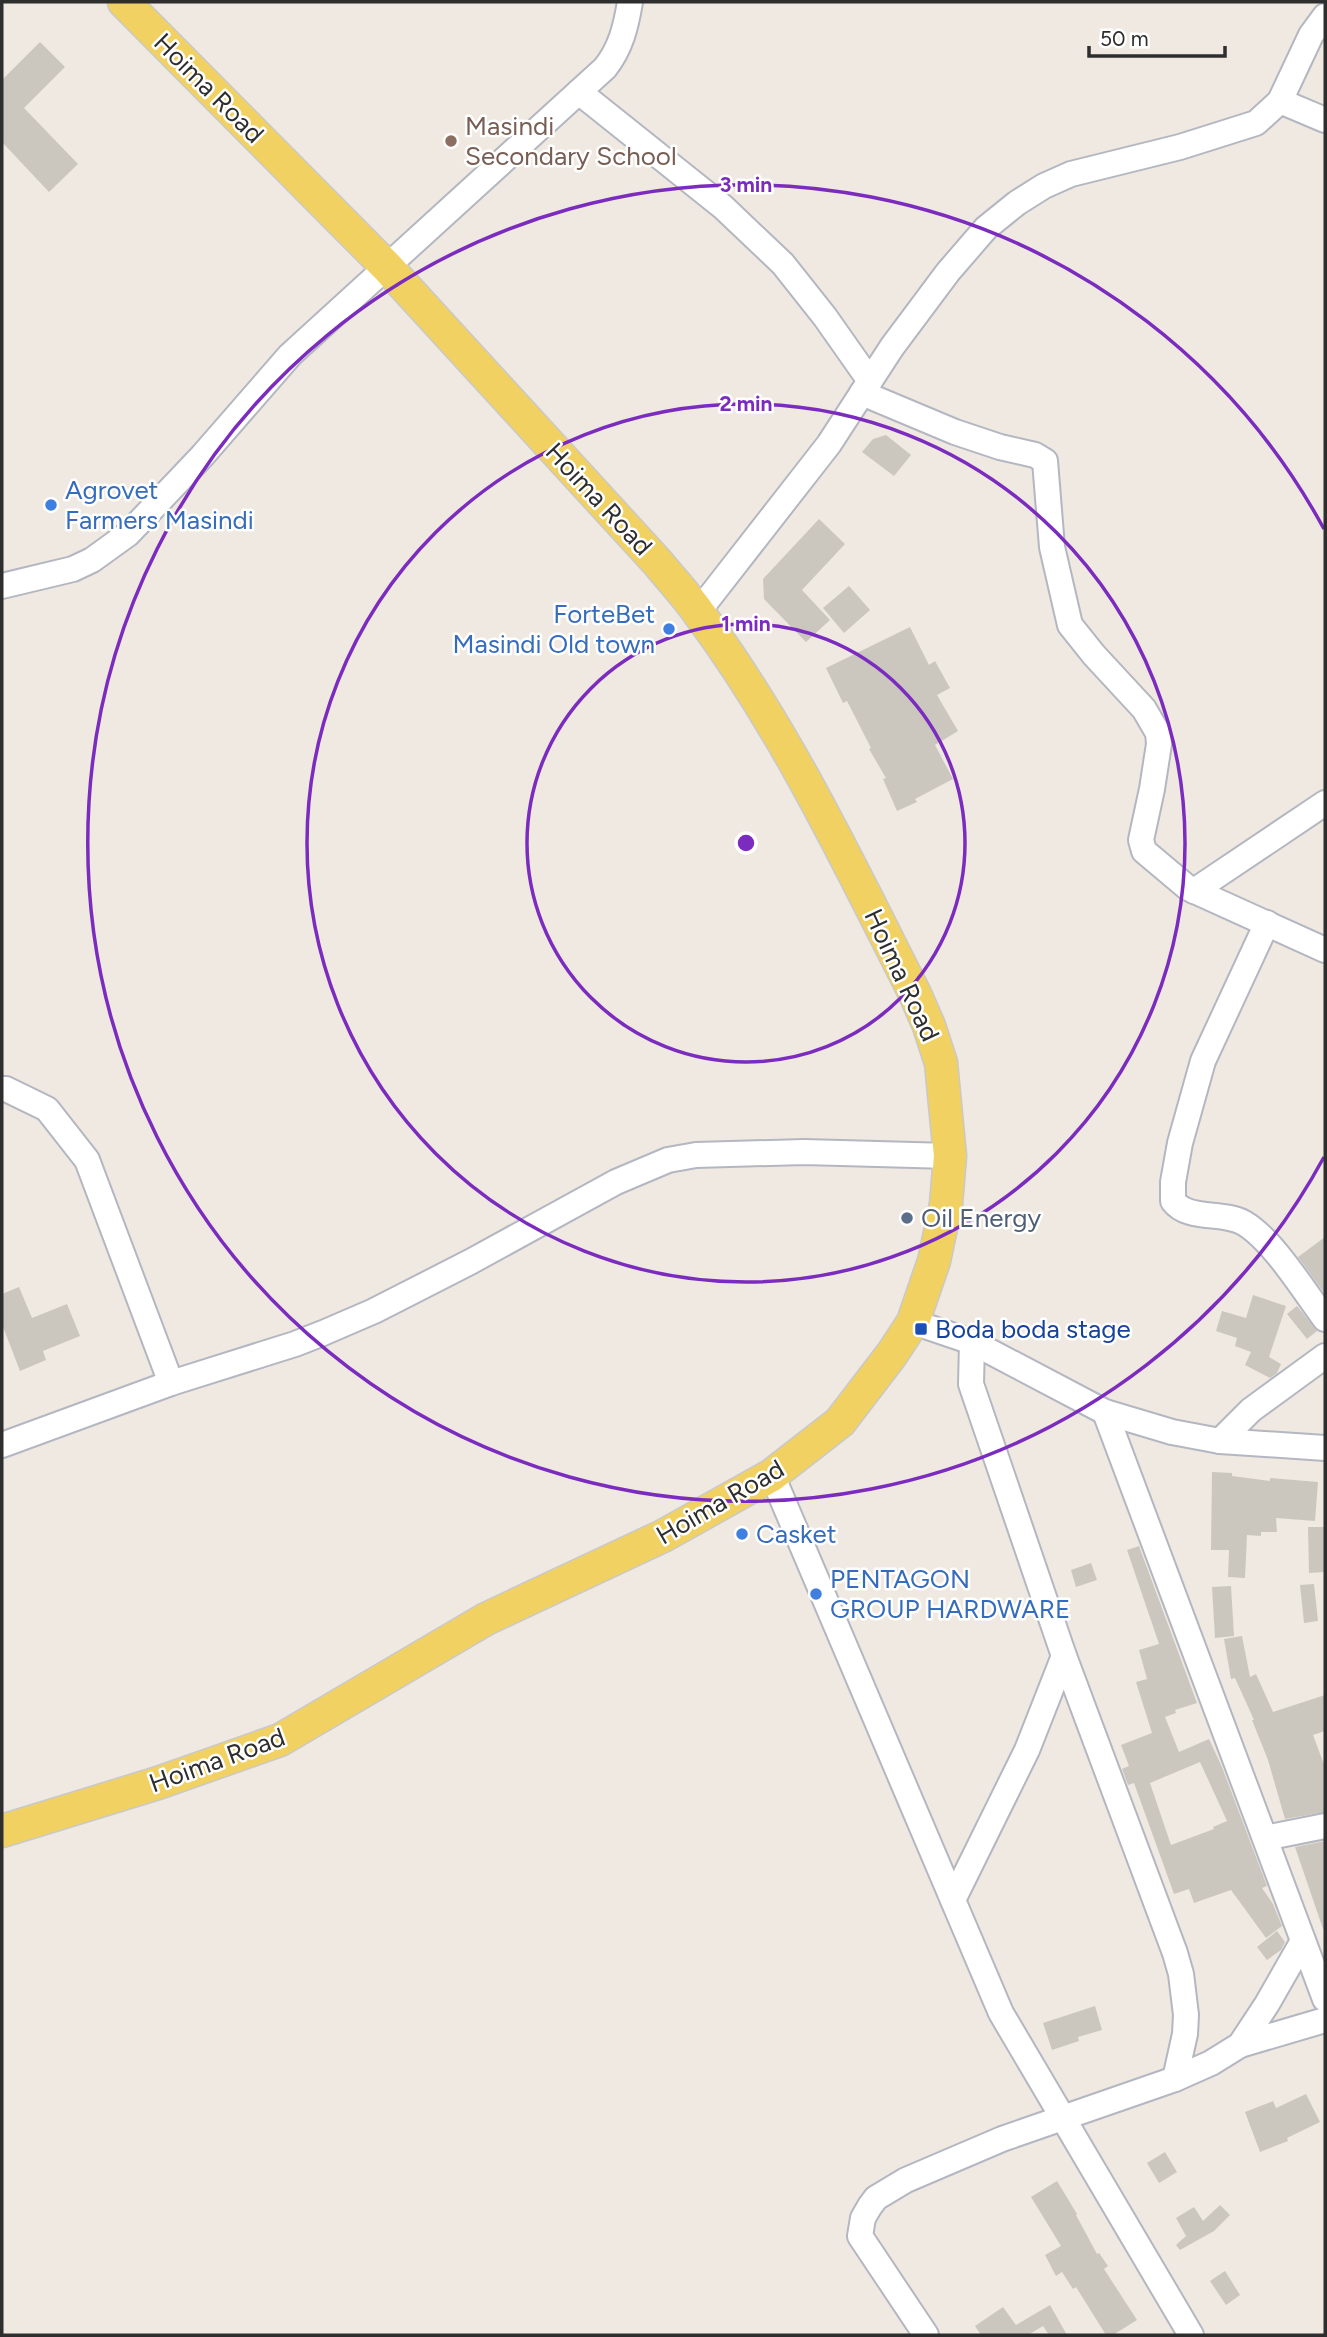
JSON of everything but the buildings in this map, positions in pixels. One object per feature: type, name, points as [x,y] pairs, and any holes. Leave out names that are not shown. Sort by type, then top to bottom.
[{"type":"main road","name":"Hoima Road","points":[[2,1831],[158,1783],[280,1740],[486,1619],[663,1536],[772,1475],[841,1422],[892,1354],[912,1322],[934,1261],[946,1204],[950,1156],[941,1063],[915,994],[818,804],[758,701],[698,612],[658,563],[387,267],[124,2]]},
{"type":"street","points":[[2,586],[73,569],[92,561],[128,534],[203,456],[290,355],[614,57],[630,2]]},
{"type":"street","points":[[698,612],[829,444],[892,347],[948,272],[986,228],[1017,203],[1044,186],[1071,174],[1256,123],[1280,101],[1311,35],[1325,16]]},
{"type":"street","points":[[579,92],[723,206],[783,264],[825,317],[866,387],[955,432],[1035,455],[1045,461],[1052,547],[1070,625],[1144,709],[1158,733],[1157,756],[1141,845],[1144,851],[1177,881],[1194,891],[1325,950]]},
{"type":"street","points":[[1280,101],[1325,120]]},
{"type":"street","points":[[1194,891],[1325,803]]},
{"type":"street","points":[[1267,923],[1203,1060],[1180,1143],[1173,1182],[1173,1201],[1181,1210],[1218,1215],[1247,1225],[1270,1246],[1325,1319]]},
{"type":"street","points":[[2,1089],[47,1109],[87,1160],[171,1383]]},
{"type":"street","points":[[2,1445],[171,1383],[295,1344],[374,1311],[616,1182],[668,1160],[696,1155],[790,1153],[950,1156]]},
{"type":"street","points":[[912,1322],[972,1342],[1105,1412],[1172,1432],[1220,1441],[1325,1448]]},
{"type":"street","points":[[972,1342],[971,1384],[1064,1656],[1181,1975],[1186,2015],[1185,2034],[1175,2079]]},
{"type":"street","points":[[1220,1441],[1251,1410],[1325,1356]]},
{"type":"street","points":[[1105,1412],[1325,1999]]},
{"type":"street","points":[[772,1475],[1001,2013],[1191,2335]]},
{"type":"street","points":[[953,1900],[1027,1749],[1064,1656]]},
{"type":"street","points":[[1265,1838],[1325,1826]]},
{"type":"street","points":[[1240,2045],[1303,1941]]},
{"type":"street","points":[[926,2335],[860,2236],[863,2218],[876,2198],[906,2180],[1002,2139],[1175,2079],[1212,2063],[1240,2045],[1325,2020]]},
{"type":"place","name":"Masindi Secondary School","points":[[451,141]]},
{"type":"place","name":"Agrovet Farmers Masindi","points":[[51,505]]},
{"type":"place","name":"ForteBet Masindi Old town","points":[[669,629]]},
{"type":"place","name":"Oil Energy","points":[[907,1218]]},
{"type":"place","name":"Boda boda stage","points":[[921,1329]]},
{"type":"place","name":"Casket","points":[[742,1534]]},
{"type":"place","name":"PENTAGON GROUP HARDWARE","points":[[816,1594]]}]
